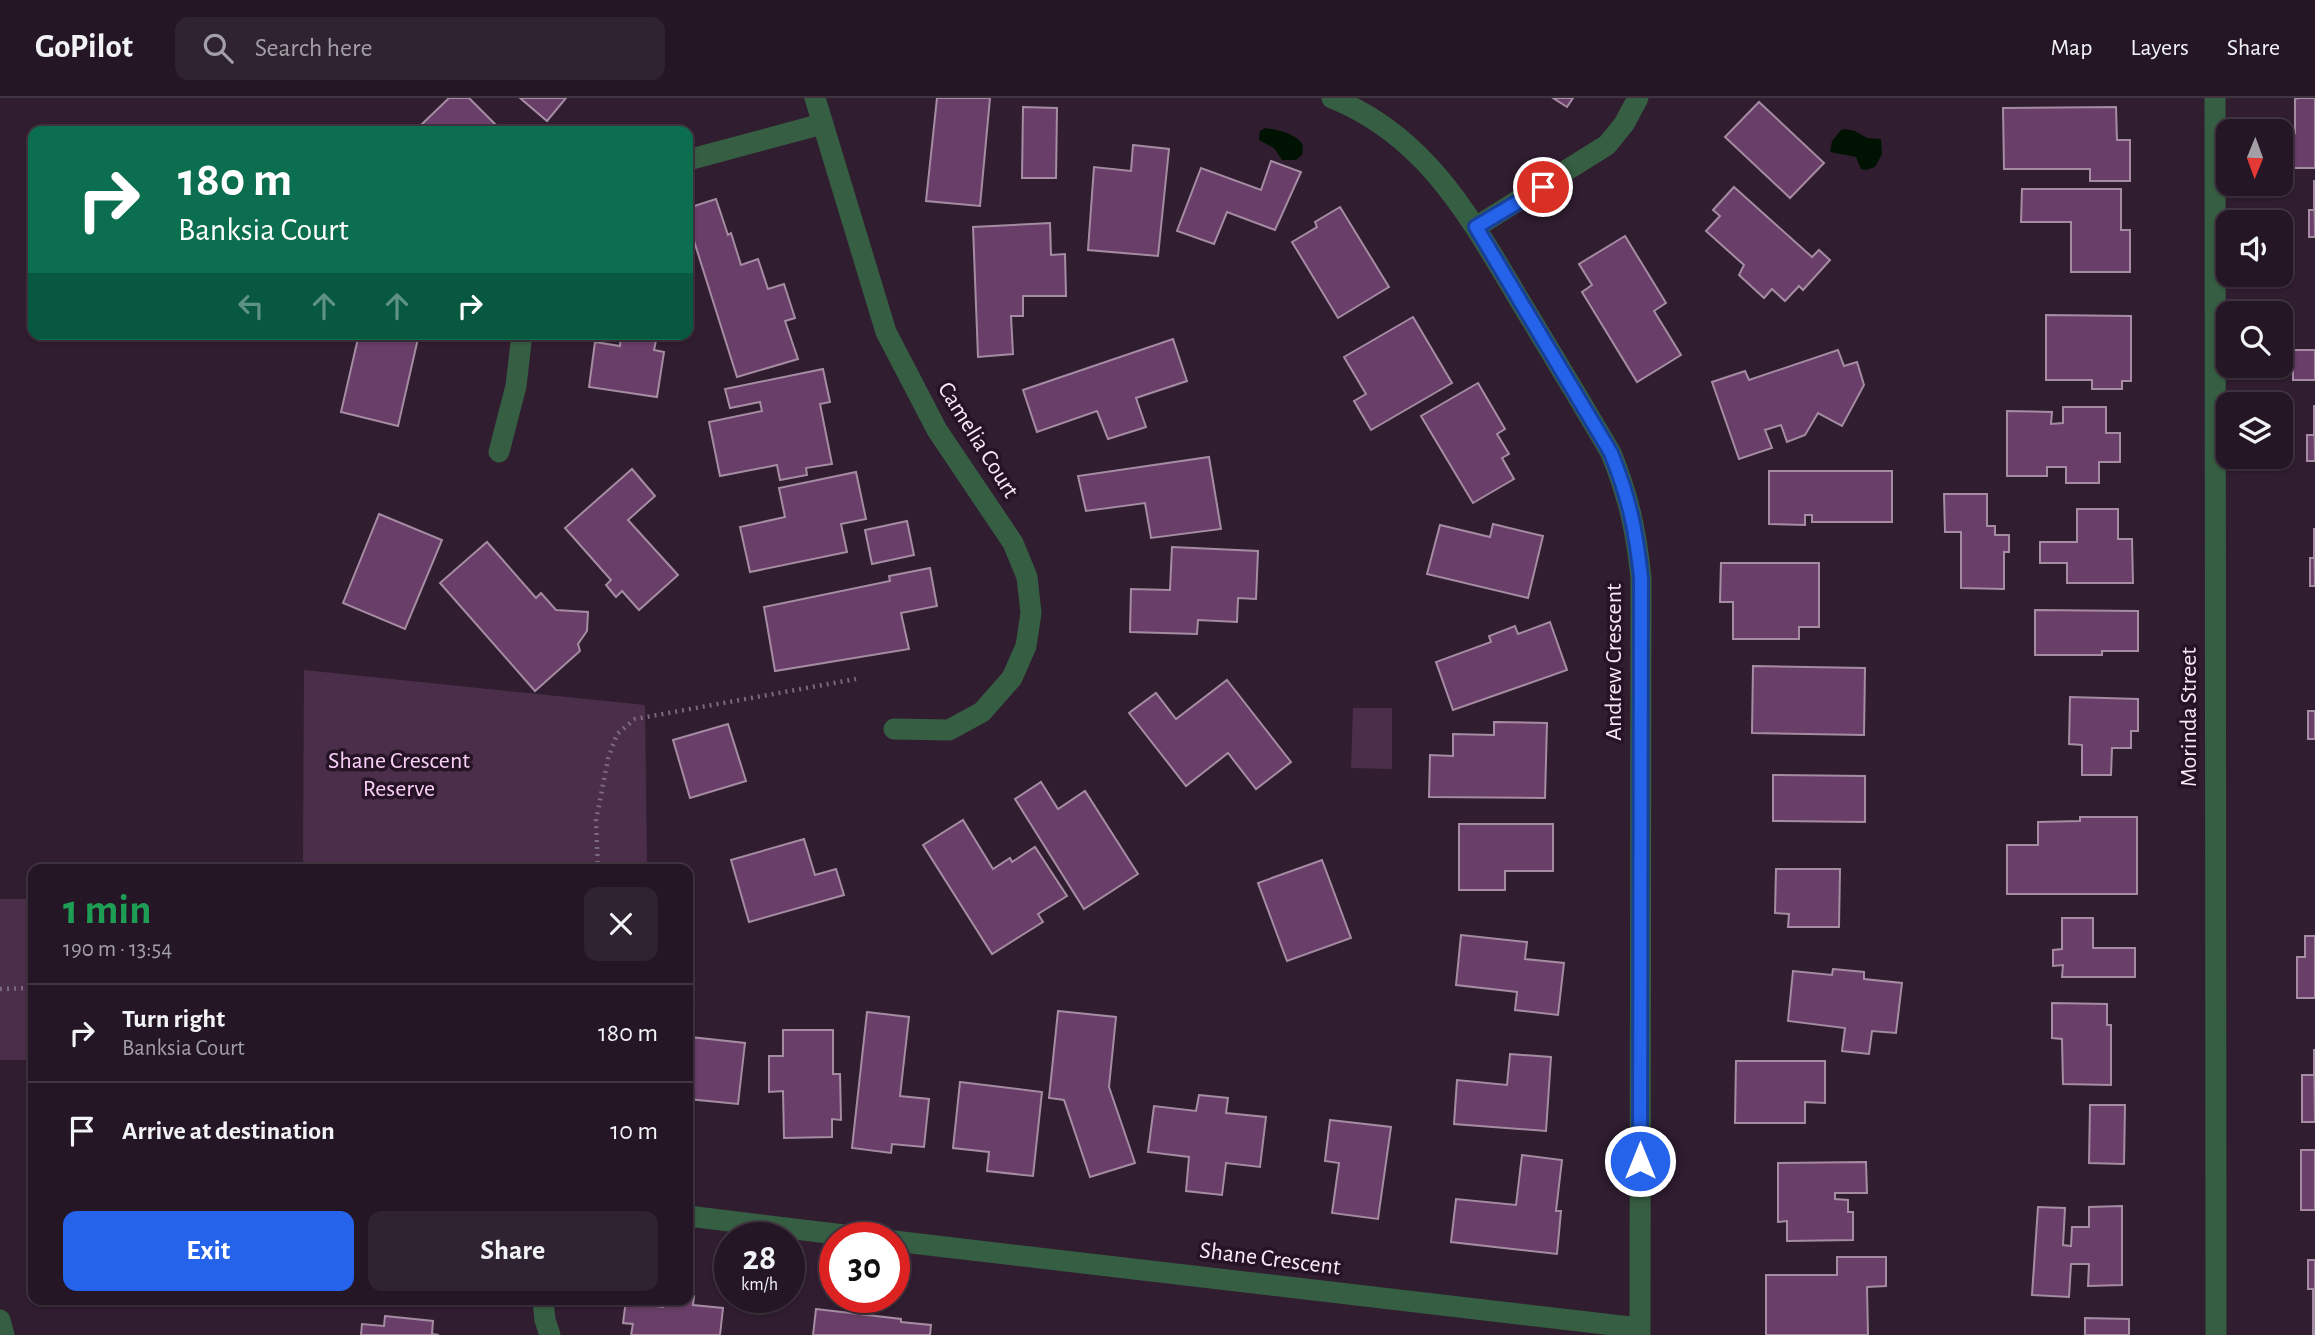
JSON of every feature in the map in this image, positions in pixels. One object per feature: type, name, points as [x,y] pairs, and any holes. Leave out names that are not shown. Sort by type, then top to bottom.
[{"type":"street","name":"Camelia Court","points":[[815,98],[886,332],[937,430],[1013,543],[1027,577],[1031,613],[1026,646],[1012,678],[982,712],[949,730],[894,729]]},
{"type":"street","name":"Andrew Crescent","points":[[1332,98],[1381,123],[1413,147],[1441,179],[1476,227],[1611,453],[1625,488],[1637,533],[1641,578],[1639,1331]]},
{"type":"street","points":[[1476,227],[1607,145],[1625,124],[1638,98]]},
{"type":"street","name":"Morinda Street","points":[[2215,98],[2216,1335]]},
{"type":"street","points":[[693,159],[822,124]]},
{"type":"street","points":[[499,452],[516,386],[521,340]]},
{"type":"street","points":[[693,1217],[819,1232]]},
{"type":"street","name":"Shane Crescent","points":[[910,1243],[1639,1331]]},
{"type":"street","points":[[544,1305],[550,1335]]},
{"type":"street","points":[[0,1320],[4,1335]]},
{"type":"path","points":[[598,864],[596,821],[608,759],[618,734],[635,719],[856,679]]},
{"type":"path","points":[[0,989],[28,988]]},
{"type":"green space","name":"Shane Crescent Reserve","points":[[304,670],[645,705],[647,864],[303,864]]},
{"type":"green space","points":[[1353,708],[1392,708],[1392,769],[1351,768]]},
{"type":"green space","points":[[0,899],[28,899],[28,1060],[0,1060]]},
{"type":"shaded area","points":[[1265,128],[1296,138],[1303,145],[1302,155],[1296,160],[1282,160],[1274,148],[1259,140],[1260,131]]},
{"type":"shaded area","points":[[1845,129],[1867,138],[1881,139],[1882,154],[1875,167],[1861,169],[1856,157],[1830,152],[1832,141]]},
{"type":"building","points":[[449,98],[469,98],[497,126],[422,126]]},
{"type":"building","points":[[520,98],[566,98],[547,121]]},
{"type":"building","points":[[937,98],[990,98],[980,206],[926,201]]},
{"type":"building","points":[[1553,98],[1573,98],[1567,107]]},
{"type":"building","points":[[2315,98],[2315,168],[2293,168],[2295,99]]},
{"type":"building","points":[[1759,102],[1824,163],[1790,198],[1725,137]]},
{"type":"building","points":[[1023,107],[1057,108],[1056,178],[1022,178]]},
{"type":"building","points":[[2116,107],[2117,140],[2130,140],[2130,181],[2090,181],[2090,169],[2004,169],[2003,108]]},
{"type":"building","points":[[1133,145],[1169,149],[1158,256],[1088,250],[1094,167],[1131,171]]},
{"type":"building","points":[[1271,161],[1301,172],[1275,230],[1227,212],[1214,244],[1177,231],[1201,168],[1261,190]]},
{"type":"building","points":[[2314,180],[2315,237],[2309,237],[2309,210],[2314,210]]},
{"type":"building","points":[[1734,187],[1812,257],[1819,250],[1830,260],[1803,290],[1799,286],[1785,301],[1772,289],[1764,298],[1739,275],[1744,265],[1706,231],[1720,216],[1713,210]]},
{"type":"building","points":[[2022,189],[2121,189],[2121,230],[2130,230],[2130,272],[2071,272],[2071,222],[2021,222]]},
{"type":"building","points":[[716,199],[741,265],[758,259],[768,289],[784,284],[795,318],[785,321],[798,359],[737,377],[693,238],[693,206]]},
{"type":"building","points":[[1340,207],[1389,287],[1338,318],[1292,242],[1317,227],[1315,222]]},
{"type":"building","points":[[1050,223],[1051,255],[1065,254],[1066,296],[1023,296],[1023,316],[1011,316],[1013,354],[978,357],[973,227]]},
{"type":"building","points":[[1625,236],[1666,303],[1654,311],[1681,355],[1637,382],[1582,292],[1592,285],[1579,264]]},
{"type":"building","points":[[2046,315],[2131,316],[2131,381],[2122,381],[2122,389],[2092,389],[2092,380],[2046,380]]},
{"type":"building","points":[[1413,317],[1452,383],[1371,430],[1354,401],[1366,394],[1344,357]]},
{"type":"building","points":[[1173,339],[1187,381],[1136,398],[1146,427],[1108,439],[1097,411],[1037,432],[1023,390]]},
{"type":"building","points":[[358,340],[418,340],[398,426],[341,412]]},
{"type":"building","points":[[620,340],[656,340],[654,350],[664,352],[657,397],[589,387],[595,342],[620,346]]},
{"type":"building","points":[[1838,350],[1844,366],[1857,362],[1864,385],[1842,426],[1818,413],[1805,435],[1787,442],[1781,425],[1765,430],[1772,448],[1739,459],[1712,382],[1745,371],[1749,380]]},
{"type":"building","points":[[2293,350],[2315,350],[2315,380],[2293,378]]},
{"type":"building","points":[[823,369],[830,402],[820,404],[832,464],[806,468],[807,475],[780,480],[777,465],[720,476],[709,422],[762,411],[760,402],[730,408],[725,389]]},
{"type":"building","points":[[1478,383],[1505,429],[1497,434],[1509,454],[1502,458],[1514,479],[1473,503],[1421,416]]},
{"type":"building","points":[[2314,405],[2315,461],[2307,461],[2307,435],[2314,435]]},
{"type":"building","points":[[2063,407],[2106,407],[2106,433],[2120,433],[2120,462],[2099,462],[2099,483],[2066,483],[2066,467],[2047,467],[2047,476],[2007,476],[2007,411],[2052,412],[2051,424],[2063,423]]},
{"type":"building","points":[[1209,457],[1221,529],[1151,538],[1145,503],[1086,511],[1078,476]]},
{"type":"building","points":[[632,469],[655,496],[628,520],[678,575],[639,610],[622,591],[616,597],[606,585],[611,580],[565,528]]},
{"type":"building","points":[[1769,471],[1892,471],[1892,522],[1812,522],[1812,515],[1805,515],[1805,525],[1769,524]]},
{"type":"building","points":[[856,472],[866,519],[841,524],[847,552],[750,572],[740,527],[785,517],[779,488]]},
{"type":"building","points":[[1944,494],[1987,494],[1987,526],[1995,526],[1995,535],[2009,535],[2009,552],[2004,552],[2004,589],[1961,588],[1961,532],[1945,532]]},
{"type":"building","points":[[2077,509],[2118,509],[2118,539],[2132,539],[2133,583],[2067,583],[2067,563],[2040,563],[2040,542],[2077,542]]},
{"type":"building","points":[[379,514],[442,540],[405,629],[343,603]]},
{"type":"building","points":[[907,521],[914,555],[872,564],[865,530]]},
{"type":"building","points":[[1493,524],[1543,536],[1528,598],[1427,574],[1440,525],[1490,537]]},
{"type":"building","points":[[2314,528],[2315,586],[2310,586],[2310,558],[2314,558]]},
{"type":"building","points":[[487,542],[536,598],[541,593],[556,610],[588,612],[587,631],[578,644],[580,651],[535,691],[440,583]]},
{"type":"building","points":[[1172,547],[1258,551],[1256,599],[1238,598],[1237,622],[1198,620],[1197,634],[1130,632],[1131,589],[1170,590]]},
{"type":"building","points":[[1721,563],[1819,563],[1819,627],[1799,627],[1799,639],[1733,639],[1733,602],[1720,602]]},
{"type":"building","points":[[930,568],[937,606],[901,613],[909,649],[775,671],[764,607],[890,581],[889,576]]},
{"type":"building","points":[[2035,610],[2138,611],[2138,651],[2102,651],[2102,655],[2035,655]]},
{"type":"building","points":[[1550,622],[1567,670],[1453,710],[1436,662],[1491,642],[1489,636],[1515,626],[1518,634]]},
{"type":"building","points":[[1753,666],[1865,668],[1864,735],[1752,733]]},
{"type":"building","points":[[1227,680],[1291,762],[1256,789],[1228,753],[1186,786],[1129,713],[1156,693],[1176,719]]},
{"type":"building","points":[[2070,697],[2138,699],[2138,731],[2131,731],[2131,748],[2112,748],[2111,775],[2082,775],[2082,745],[2069,744]]},
{"type":"building","points":[[2308,711],[2315,711],[2315,739],[2308,739]]},
{"type":"building","points":[[1494,722],[1547,723],[1545,798],[1429,797],[1430,755],[1453,756],[1453,734],[1494,735]]},
{"type":"building","points":[[728,724],[746,781],[690,798],[673,740]]},
{"type":"building","points":[[1773,775],[1865,776],[1865,822],[1773,821]]},
{"type":"building","points":[[1041,782],[1058,809],[1085,791],[1138,874],[1084,909],[1015,799]]},
{"type":"building","points":[[2080,817],[2137,817],[2137,894],[2007,894],[2007,845],[2038,845],[2038,822],[2080,821]]},
{"type":"building","points":[[963,820],[993,869],[1010,858],[1012,862],[1035,847],[1067,896],[1038,914],[1043,922],[992,954],[923,845]]},
{"type":"building","points":[[1459,824],[1553,824],[1553,871],[1505,871],[1505,890],[1459,890]]},
{"type":"building","points":[[804,839],[815,875],[836,869],[844,895],[749,922],[731,860]]},
{"type":"building","points":[[1322,860],[1351,938],[1287,961],[1258,883]]},
{"type":"building","points":[[1776,869],[1840,869],[1839,927],[1788,927],[1789,914],[1775,913]]},
{"type":"building","points":[[2062,918],[2093,918],[2093,948],[2135,948],[2135,977],[2062,977],[2063,965],[2053,966],[2053,950],[2062,949]]},
{"type":"building","points":[[1461,935],[1527,942],[1525,959],[1564,963],[1558,1015],[1515,1010],[1517,992],[1456,985]]},
{"type":"building","points":[[2305,936],[2315,936],[2315,998],[2297,998],[2297,957],[2305,957]]},
{"type":"building","points":[[1833,969],[1864,972],[1864,979],[1902,983],[1896,1033],[1872,1031],[1869,1054],[1842,1051],[1845,1028],[1788,1021],[1793,971],[1832,975]]},
{"type":"building","points":[[2052,1003],[2107,1004],[2107,1025],[2111,1025],[2111,1085],[2063,1084],[2062,1039],[2052,1038]]},
{"type":"building","points":[[1058,1011],[1116,1017],[1109,1087],[1135,1163],[1090,1177],[1064,1100],[1049,1098]]},
{"type":"building","points":[[867,1012],[909,1017],[900,1096],[929,1099],[924,1147],[892,1144],[891,1153],[852,1148]]},
{"type":"building","points":[[783,1030],[833,1030],[833,1074],[840,1074],[841,1120],[832,1119],[832,1137],[784,1138],[783,1091],[769,1092],[769,1056],[783,1056]]},
{"type":"building","points":[[693,1037],[745,1043],[738,1104],[693,1100]]},
{"type":"building","points":[[2314,1049],[2315,1122],[2302,1122],[2302,1075],[2314,1075]]},
{"type":"building","points":[[1510,1054],[1551,1057],[1546,1131],[1454,1124],[1457,1080],[1507,1085]]},
{"type":"building","points":[[1736,1061],[1825,1061],[1825,1103],[1805,1102],[1805,1123],[1735,1123]]},
{"type":"building","points":[[960,1082],[1042,1092],[1033,1176],[987,1171],[989,1152],[953,1148]]},
{"type":"building","points":[[1199,1095],[1228,1098],[1226,1113],[1266,1117],[1260,1167],[1226,1163],[1222,1195],[1186,1191],[1189,1157],[1148,1152],[1154,1106],[1196,1111]]},
{"type":"building","points":[[2090,1105],[2125,1105],[2124,1164],[2089,1163]]},
{"type":"building","points":[[1330,1120],[1391,1127],[1378,1219],[1332,1213],[1339,1163],[1325,1161]]},
{"type":"building","points":[[2301,1150],[2315,1150],[2315,1210],[2301,1210]]},
{"type":"building","points":[[1522,1155],[1562,1160],[1556,1211],[1561,1211],[1557,1254],[1451,1242],[1456,1199],[1516,1205]]},
{"type":"building","points":[[1866,1162],[1867,1193],[1835,1193],[1835,1199],[1848,1200],[1848,1212],[1853,1212],[1853,1240],[1787,1241],[1787,1221],[1778,1222],[1778,1163]]},
{"type":"building","points":[[2122,1206],[2122,1285],[2088,1286],[2089,1264],[2071,1264],[2069,1297],[2032,1295],[2038,1207],[2065,1208],[2063,1245],[2071,1246],[2072,1227],[2089,1227],[2089,1207]]},
{"type":"building","points":[[1837,1257],[1886,1257],[1886,1286],[1867,1287],[1868,1335],[1766,1335],[1766,1275],[1837,1275]]},
{"type":"building","points":[[2308,1260],[2315,1260],[2315,1334],[2313,1289],[2308,1289]]},
{"type":"building","points":[[625,1305],[714,1307],[714,1313],[722,1313],[720,1335],[631,1335],[633,1324],[623,1323]]},
{"type":"building","points":[[816,1309],[819,1309],[819,1313],[850,1313],[931,1325],[930,1335],[813,1335]]},
{"type":"building","points":[[385,1316],[433,1321],[432,1334],[439,1335],[361,1335],[362,1324],[384,1326]]},
{"type":"building","points":[[2085,1318],[2129,1319],[2129,1335],[2085,1335]]},
{"type":"route","points":[[1543,187],[1476,227],[1611,453],[1625,488],[1637,533],[1641,578],[1640,1161]]}]
